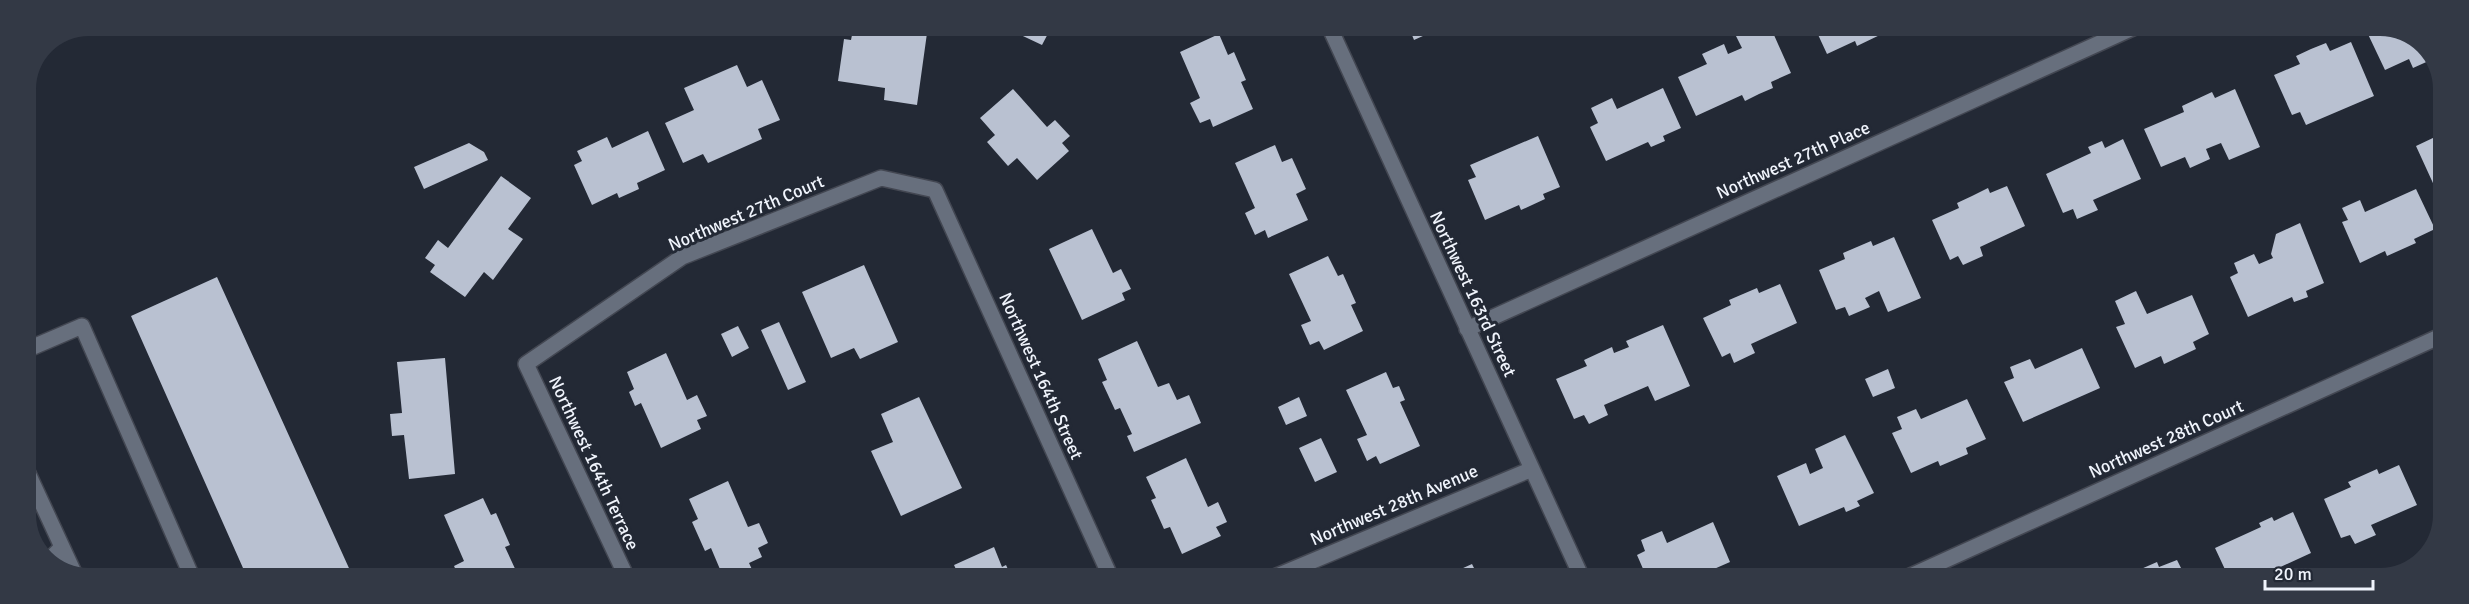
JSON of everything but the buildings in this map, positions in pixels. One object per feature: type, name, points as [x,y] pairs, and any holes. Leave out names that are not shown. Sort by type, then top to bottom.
[{"type":"street","name":"Northwest 163rd Street","points":[[1334,36],[1577,568]]},
{"type":"street","name":"Northwest 27th Place","points":[[1467,329],[2115,36]]},
{"type":"street","name":"Northwest 27th Court","points":[[526,364],[682,257],[881,178],[935,190]]},
{"type":"street","name":"Northwest 164th Street","points":[[935,190],[1106,568]]},
{"type":"street","points":[[36,346],[82,326],[188,568]]},
{"type":"street","name":"Northwest 28th Court","points":[[1928,568],[2433,340]]},
{"type":"street","name":"Northwest 164th Terrace","points":[[526,364],[622,568]]},
{"type":"street","name":"Northwest 28th Avenue","points":[[1296,568],[1532,468]]},
{"type":"street","points":[[36,500],[70,564]]},
{"type":"street","points":[[54,555],[62,547]]}]
